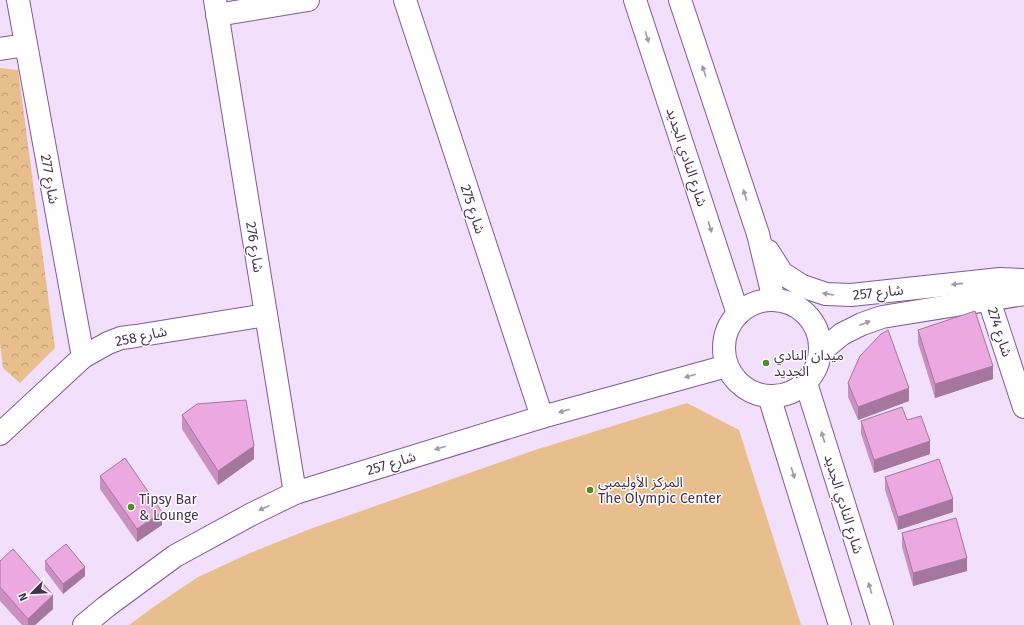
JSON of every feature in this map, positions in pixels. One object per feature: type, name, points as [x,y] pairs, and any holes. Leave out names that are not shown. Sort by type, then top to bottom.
[{"type":"street","name":"شارع 277","points":[[18,0],[83,357]]},
{"type":"street","points":[[216,8],[308,0]]},
{"type":"street","name":"شارع 275","points":[[405,0],[542,417]]},
{"type":"street","name":"شارع النادي الجديد","points":[[635,0],[738,314]]},
{"type":"street","points":[[680,0],[758,234],[774,300]]},
{"type":"street","name":"شارع 276","points":[[216,8],[296,493]]},
{"type":"street","points":[[0,49],[26,45]]},
{"type":"street","name":"شارع 257","points":[[758,234],[782,273],[802,286],[826,294],[851,296],[986,291],[1024,294]]},
{"type":"street","name":"شارع 257","points":[[820,352],[842,334],[862,324],[882,317],[986,291],[1000,279],[1024,280]]},
{"type":"street","name":"شارع 274","points":[[986,291],[1024,406]]},
{"type":"street","points":[[774,300],[789,303],[803,310],[813,322],[819,336],[820,352],[816,368],[806,383],[795,391],[782,395],[769,396],[756,393],[744,387],[734,378],[727,366],[724,352],[725,338],[730,325],[738,314],[748,306],[755,303],[774,300]]},
{"type":"street","name":"شارع 258","points":[[1,425],[83,357],[108,343],[121,338],[266,315]]},
{"type":"street","name":"شارع 257","points":[[84,625],[107,606],[175,556],[252,514],[296,493],[542,417],[727,366]]},
{"type":"street","name":"شارع النادي الجديد","points":[[806,383],[882,625]]},
{"type":"street","points":[[769,396],[840,625]]},
{"type":"green space","points":[[0,68],[18,70],[55,348],[20,383],[3,368],[0,343]]},
{"type":"green space","name":"المركز الأوليمبى The Olympic Center","points":[[687,403],[739,430],[801,625],[129,625],[198,577],[248,554],[310,529],[535,450]]},
{"type":"building","points":[[975,311],[993,366],[935,384],[918,330]]},
{"type":"building","points":[[888,330],[909,388],[858,407],[848,383],[860,356],[881,334]]},
{"type":"building","points":[[246,400],[254,446],[218,471],[182,415],[197,404]]},
{"type":"building","points":[[902,407],[907,420],[921,416],[930,441],[874,460],[861,421]]},
{"type":"building","name":"Tipsy Bar & Lounge","points":[[125,458],[162,512],[137,529],[100,476]]},
{"type":"building","points":[[939,459],[953,499],[898,517],[885,477]]},
{"type":"building","points":[[956,518],[967,558],[913,573],[902,533]]},
{"type":"building","points":[[66,544],[85,567],[63,584],[45,561]]},
{"type":"building","points":[[13,549],[53,595],[28,619],[0,587],[0,561]]},
{"type":"place","name":"ميدان النادي الجديد","points":[[766,363]]},
{"type":"place","name":"المركز الأوليمبى The Olympic Center","points":[[590,490]]},
{"type":"place","name":"Tipsy Bar & Lounge","points":[[131,507]]}]
